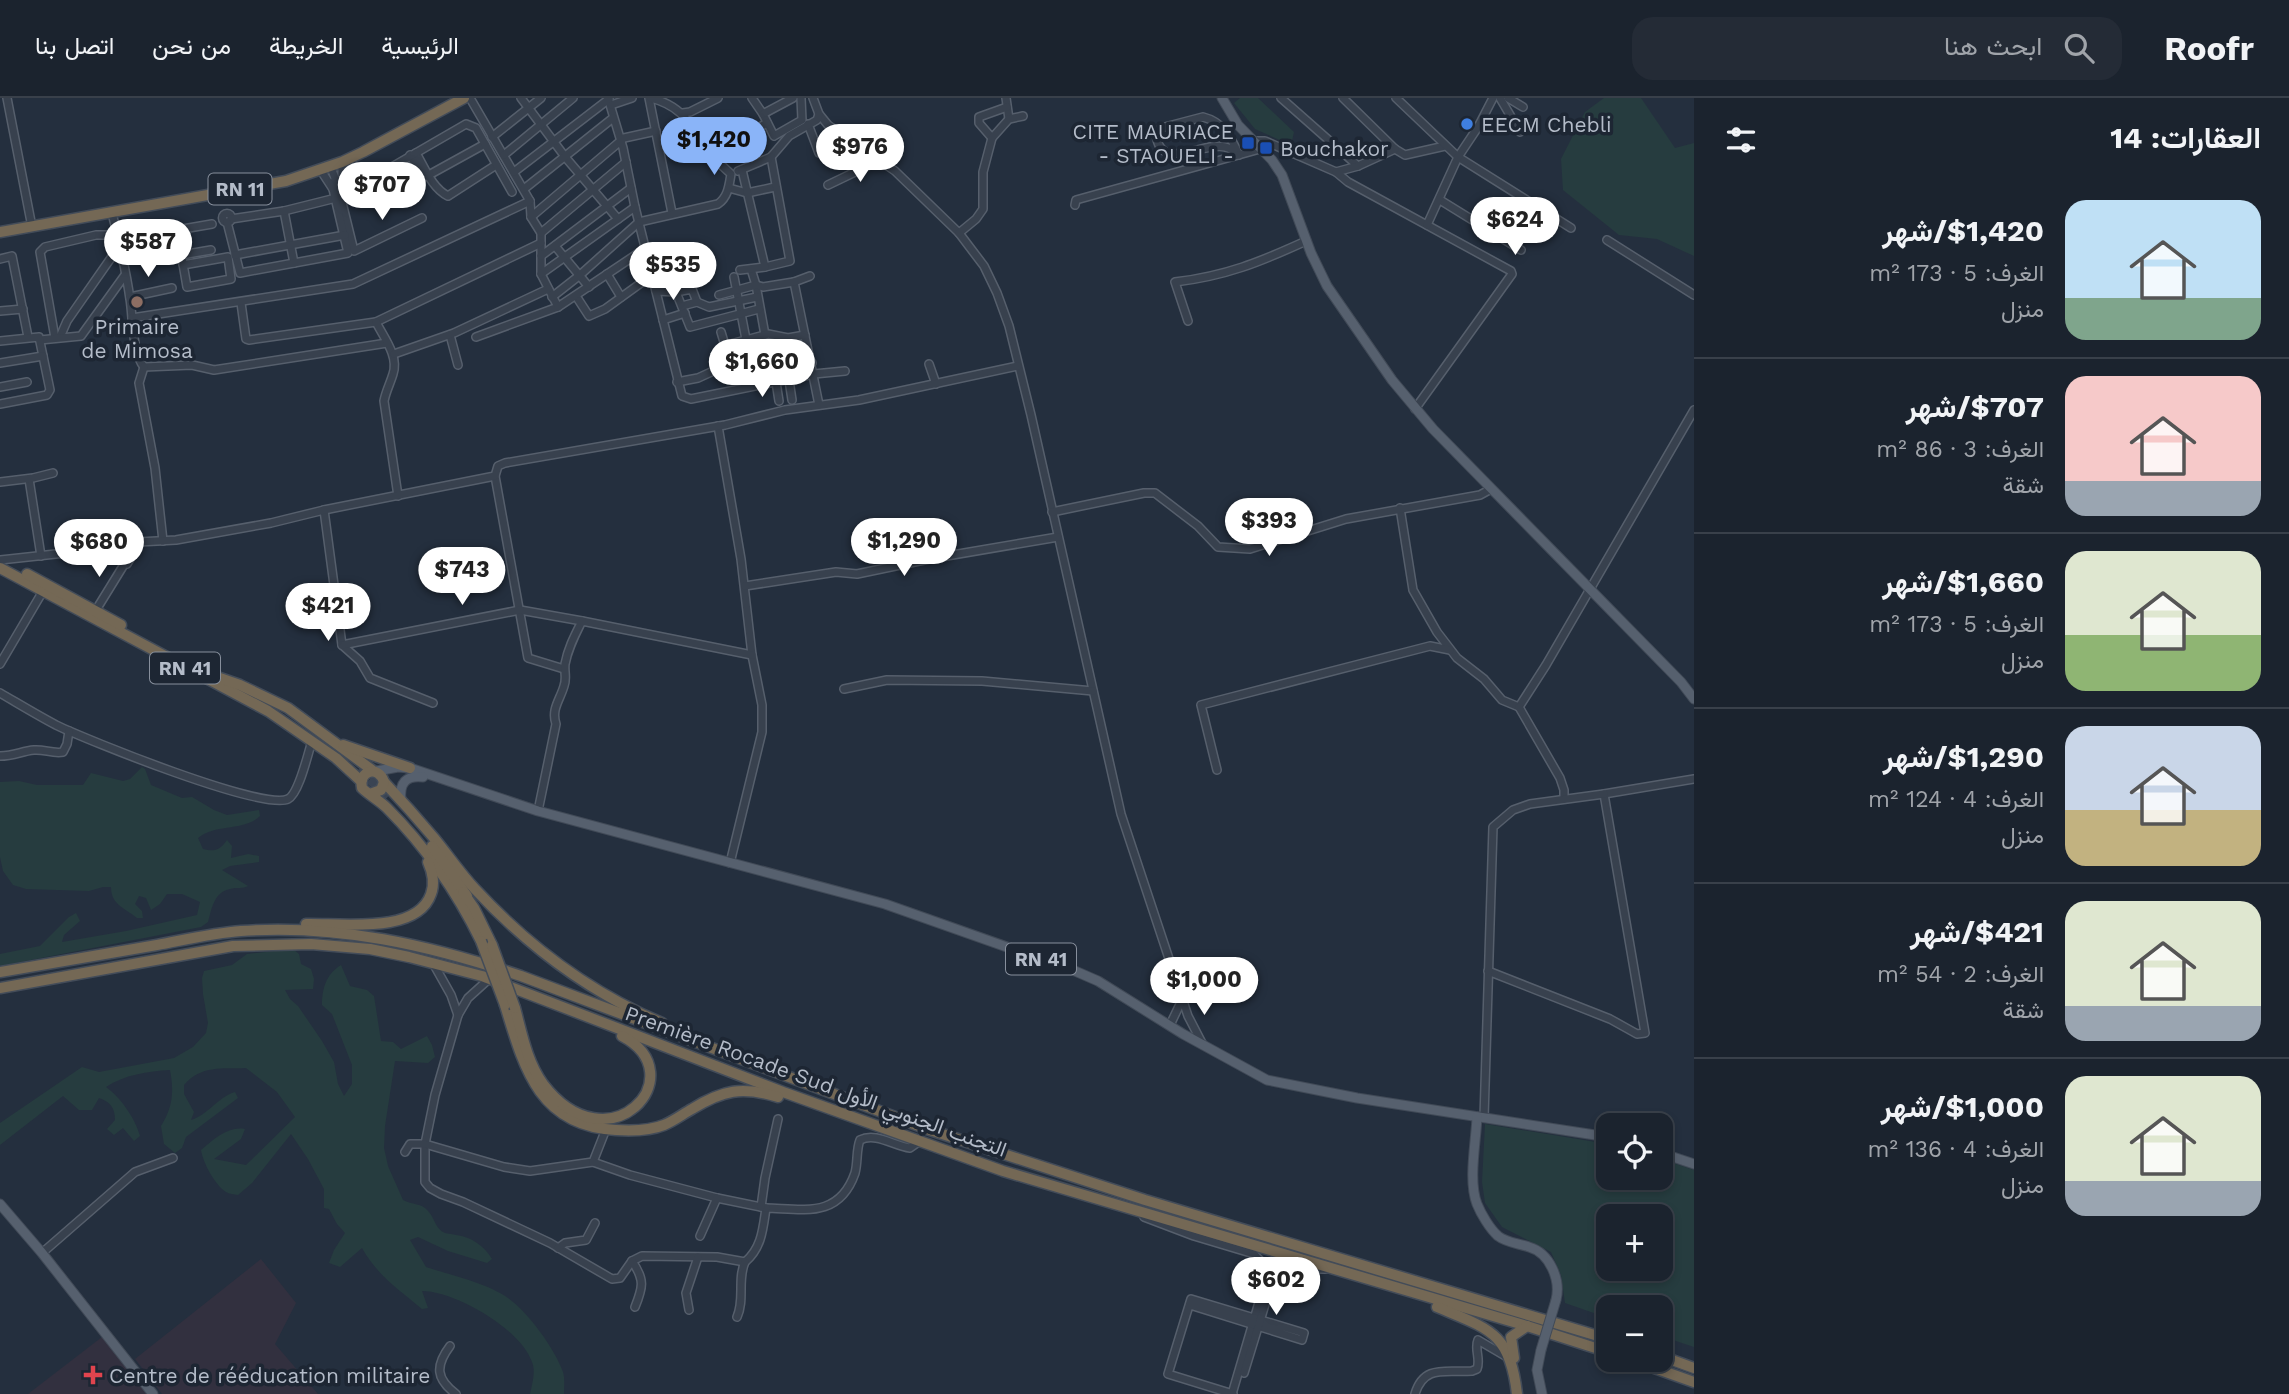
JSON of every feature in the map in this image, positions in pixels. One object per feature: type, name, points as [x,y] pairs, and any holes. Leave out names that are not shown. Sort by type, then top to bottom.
[{"type":"highway","name":"RN 11","points":[[0,232],[286,181],[331,165],[464,98]]},
{"type":"highway","name":"RN 41","points":[[0,560],[214,676],[279,703],[334,742],[381,781]]},
{"type":"highway","name":"RN 41","points":[[0,568],[260,706],[343,763],[360,781]]},
{"type":"highway","points":[[214,676],[281,712],[359,769]]},
{"type":"highway","name":"RN 41","points":[[334,742],[410,768]]},
{"type":"highway","points":[[486,943],[463,905],[419,845],[386,806],[364,790],[360,781],[363,775],[381,781],[401,800],[462,874],[509,923]]},
{"type":"highway","points":[[370,794],[377,793],[381,781]]},
{"type":"highway","points":[[381,781],[432,846],[474,908],[510,1007],[535,1070],[543,1083],[566,1106],[579,1114],[604,1119],[619,1118],[637,1106],[650,1079],[650,1068],[639,1048],[618,1034],[530,994]]},
{"type":"highway","points":[[381,781],[386,800],[432,853],[474,908]]},
{"type":"highway","points":[[241,931],[288,925],[388,923],[412,916],[430,897],[433,879],[432,870],[419,845]]},
{"type":"highway","points":[[432,846],[509,923],[568,970],[632,1009],[843,1096]]},
{"type":"highway","name":"Première Rocade Sud التجنب الجنوبي الأول","points":[[0,972],[241,931],[334,932],[394,940],[459,955],[521,976],[927,1129],[1145,1200],[1596,1335]]},
{"type":"highway","name":"Première Rocade Sud التجنب الجنوبي الأول","points":[[0,988],[233,946],[322,945],[370,949],[433,962],[530,994],[783,1092],[1003,1171],[1596,1348]]},
{"type":"highway","points":[[510,1007],[519,1054],[527,1072],[541,1093],[565,1116],[583,1124],[606,1129],[647,1129],[664,1125],[713,1096],[734,1090],[762,1092],[866,1122]]},
{"type":"highway","points":[[1410,1292],[1490,1331],[1510,1358],[1517,1394]]},
{"type":"highway","points":[[1524,1394],[1510,1342],[1513,1334],[1527,1326]]},
{"type":"highway","points":[[1673,1360],[1694,1368]]},
{"type":"highway","points":[[1666,1372],[1694,1382]]},
{"type":"main road","points":[[1226,100],[1238,125],[1272,160],[1282,176],[1306,241],[1327,286],[1392,380],[1491,489],[1681,682],[1694,699]]},
{"type":"main road","points":[[381,781],[398,767],[410,768],[463,788]]},
{"type":"main road","points":[[381,781],[393,772],[401,770],[463,788]]},
{"type":"main road","points":[[401,800],[401,788],[406,779],[414,776],[428,777]]},
{"type":"main road","name":"RN 41","points":[[463,788],[538,811],[885,904],[1075,971],[1098,981],[1203,1045],[1267,1080],[1357,1098],[1596,1135]]},
{"type":"main road","points":[[1481,1117],[1474,1185],[1478,1206],[1500,1238],[1530,1247],[1546,1258],[1557,1282],[1556,1300],[1537,1370],[1542,1394]]},
{"type":"main road","points":[[1673,1157],[1694,1164]]},
{"type":"main road","points":[[0,1204],[153,1394]]},
{"type":"street","points":[[7,98],[32,226]]},
{"type":"street","points":[[470,98],[530,201],[531,217],[541,233],[541,274],[558,307]]},
{"type":"street","points":[[521,98],[566,158],[618,219]]},
{"type":"street","points":[[492,137],[541,98]]},
{"type":"street","points":[[504,155],[573,98]]},
{"type":"street","points":[[514,172],[610,101],[632,98]]},
{"type":"street","points":[[672,213],[650,98],[664,101],[682,113],[711,154],[731,174]]},
{"type":"street","points":[[682,113],[718,98]]},
{"type":"street","points":[[752,98],[775,136],[802,120],[801,98]]},
{"type":"street","points":[[763,114],[793,98]]},
{"type":"street","points":[[813,98],[819,114],[828,125],[895,171],[959,233],[984,266],[997,293],[1009,326],[1121,814],[1182,1000],[1203,1045]]},
{"type":"street","points":[[1281,98],[1357,166]]},
{"type":"street","points":[[1289,106],[1296,98]]},
{"type":"street","points":[[1343,98],[1395,149],[1405,155],[1445,146]]},
{"type":"street","points":[[1396,98],[1458,157],[1571,228]]},
{"type":"street","points":[[1427,225],[1458,157],[1493,98]]},
{"type":"street","points":[[1500,98],[1520,132]]},
{"type":"street","points":[[1508,98],[1523,107]]},
{"type":"street","points":[[610,101],[680,394],[688,399],[814,374],[845,371]]},
{"type":"street","points":[[992,138],[979,123],[979,117],[1007,102],[1009,119]]},
{"type":"street","points":[[731,174],[771,157],[789,136],[817,120],[819,114]]},
{"type":"street","points":[[959,233],[976,219],[983,209],[983,172],[992,138],[1009,119],[1023,116]]},
{"type":"street","points":[[1203,117],[1211,119],[1221,124],[1239,155],[1223,146],[1172,154],[1163,151],[1157,143],[1156,133],[1161,128],[1203,117]]},
{"type":"street","points":[[524,189],[613,118]]},
{"type":"street","points":[[711,154],[767,123]]},
{"type":"street","points":[[331,165],[337,194],[345,235],[348,253],[240,273],[229,221],[284,211],[337,194],[466,124],[476,128],[512,192]]},
{"type":"street","points":[[807,124],[819,153]]},
{"type":"street","points":[[531,217],[624,138],[656,131]]},
{"type":"street","points":[[1252,141],[1265,141],[1336,172],[1348,182],[1511,271],[1512,274],[1415,408]]},
{"type":"street","points":[[376,204],[485,144]]},
{"type":"street","points":[[1075,205],[1076,200],[1260,149]]},
{"type":"street","points":[[1336,172],[1395,149]]},
{"type":"street","points":[[413,154],[440,193],[448,196],[496,165]]},
{"type":"street","points":[[750,360],[735,275],[790,261],[771,157]]},
{"type":"street","points":[[828,185],[880,160]]},
{"type":"street","points":[[541,233],[626,162]]},
{"type":"street","points":[[331,165],[354,251],[422,218]]},
{"type":"street","points":[[331,165],[342,177],[337,194]]},
{"type":"street","points":[[742,170],[765,267]]},
{"type":"street","points":[[552,297],[639,222],[718,204],[729,188],[731,174]]},
{"type":"street","points":[[729,188],[747,193],[775,187]]},
{"type":"street","points":[[541,256],[631,188]]},
{"type":"street","points":[[1440,200],[1521,250]]},
{"type":"street","points":[[132,318],[353,284],[530,201]]},
{"type":"street","points":[[541,274],[635,207]]},
{"type":"street","points":[[284,211],[294,263]]},
{"type":"street","points":[[112,213],[120,243],[141,365],[144,367]]},
{"type":"street","points":[[57,338],[120,243],[177,229],[212,224]]},
{"type":"street","points":[[177,229],[181,255],[187,287],[231,279],[228,257],[183,264]]},
{"type":"street","points":[[57,338],[40,253],[45,247],[96,235],[110,236],[120,243]]},
{"type":"street","points":[[235,255],[345,235]]},
{"type":"street","points":[[1607,240],[1694,295]]},
{"type":"street","points":[[1188,321],[1175,282],[1230,272],[1306,241]]},
{"type":"street","points":[[241,303],[246,339],[249,341],[376,322],[541,243]]},
{"type":"street","points":[[555,246],[589,287]]},
{"type":"street","points":[[476,337],[558,307],[646,248]]},
{"type":"street","points":[[146,261],[211,250]]},
{"type":"street","points":[[0,259],[12,256],[28,337]]},
{"type":"street","points":[[751,269],[765,335]]},
{"type":"street","points":[[40,340],[81,336],[125,275]]},
{"type":"street","points":[[607,275],[621,297]]},
{"type":"street","points":[[576,296],[589,316],[605,309],[652,275]]},
{"type":"street","points":[[719,295],[756,285],[763,287],[794,282],[810,276]]},
{"type":"street","points":[[794,282],[819,405]]},
{"type":"street","points":[[130,297],[172,288]]},
{"type":"street","points":[[394,354],[450,335],[548,289]]},
{"type":"street","points":[[656,291],[676,292],[692,289],[696,302]]},
{"type":"street","points":[[676,292],[690,327],[760,309]]},
{"type":"street","points":[[696,302],[709,307],[757,297]]},
{"type":"street","points":[[663,320],[696,302]]},
{"type":"street","points":[[0,311],[23,309]]},
{"type":"street","points":[[376,322],[394,354],[395,370],[386,389],[384,401],[398,496]]},
{"type":"street","points":[[722,332],[727,345],[765,335],[792,338],[805,335]]},
{"type":"street","points":[[450,335],[458,365]]},
{"type":"street","points":[[0,341],[38,336],[50,390],[47,395],[0,404]]},
{"type":"street","points":[[792,338],[794,350]]},
{"type":"street","points":[[144,367],[192,365],[214,370],[387,343]]},
{"type":"street","points":[[677,382],[698,377],[731,363],[807,347]]},
{"type":"street","points":[[0,363],[43,356]]},
{"type":"street","points":[[737,378],[812,363]]},
{"type":"street","points":[[929,364],[936,384]]},
{"type":"street","points":[[564,669],[528,657],[495,476],[498,466],[718,426],[785,410],[859,400],[1018,366]]},
{"type":"street","points":[[144,367],[139,383],[155,468],[163,541]]},
{"type":"street","points":[[789,380],[792,400]]},
{"type":"street","points":[[0,387],[27,382]]},
{"type":"street","points":[[776,382],[779,401]]},
{"type":"street","points":[[1519,707],[1694,410]]},
{"type":"street","points":[[718,426],[762,705],[762,732],[730,863]]},
{"type":"street","points":[[0,482],[53,473]]},
{"type":"street","points":[[0,560],[119,543],[163,541],[271,523],[495,476]]},
{"type":"street","points":[[29,478],[41,556]]},
{"type":"street","points":[[1052,512],[1155,493],[1198,526],[1218,547],[1250,549],[1346,519],[1480,495],[1491,489]]},
{"type":"street","points":[[1399,508],[1413,590],[1437,632],[1457,658],[1484,679],[1502,700],[1519,707],[1560,778],[1564,799]]},
{"type":"street","points":[[324,510],[342,645],[360,662],[370,678],[433,703]]},
{"type":"street","points":[[745,586],[836,572],[857,574],[1058,537]]},
{"type":"street","points":[[96,610],[140,542]]},
{"type":"street","points":[[0,664],[43,591]]},
{"type":"street","points":[[342,645],[520,610],[752,655]]},
{"type":"street","points":[[538,811],[556,724],[553,711],[566,678],[564,669],[568,648],[582,621]]},
{"type":"street","points":[[1217,770],[1201,705],[1430,646],[1451,650]]},
{"type":"street","points":[[844,689],[887,680],[982,681],[1093,691]]},
{"type":"street","points":[[0,693],[69,731],[218,789],[282,801],[292,797],[298,786],[312,741]]},
{"type":"street","points":[[0,756],[20,755],[32,750],[63,752],[69,731]]},
{"type":"street","points":[[1481,1117],[1493,827],[1513,810],[1530,804],[1694,779]]},
{"type":"street","points":[[1488,971],[1610,1019],[1637,1034],[1645,1033],[1604,793]]},
{"type":"street","points":[[433,962],[451,995],[458,1015]]},
{"type":"street","points":[[489,979],[468,998],[458,1015],[435,1095],[425,1144],[425,1182],[430,1188],[491,1214],[612,1279],[620,1278],[632,1261],[642,1256],[728,1258],[746,1262]]},
{"type":"street","points":[[1170,1025],[1182,1000]]},
{"type":"street","points":[[737,1317],[741,1307],[740,1278],[746,1262],[759,1246],[765,1178],[778,1119]]},
{"type":"street","points":[[593,1163],[606,1129]]},
{"type":"street","points":[[405,1152],[410,1144],[425,1144],[518,1170],[541,1170],[593,1163],[717,1199],[763,1207],[812,1211],[840,1197],[854,1176],[858,1143],[863,1138],[876,1138],[911,1148],[920,1141]]},
{"type":"street","points":[[42,1253],[135,1172],[173,1158]]},
{"type":"street","points":[[700,1236],[717,1199]]},
{"type":"street","points":[[1125,1207],[1153,1221],[1259,1257],[1265,1266],[1267,1277],[1257,1322]]},
{"type":"street","points":[[558,1248],[565,1242],[586,1240],[595,1223]]},
{"type":"street","points":[[689,1310],[686,1293],[698,1257]]},
{"type":"street","points":[[632,1261],[642,1274],[642,1289],[635,1307]]},
{"type":"street","points":[[1257,1322],[1302,1340],[1304,1333],[1257,1322],[1190,1302],[1168,1374],[1233,1394],[1257,1322],[1273,1275],[1280,1268],[1294,1265],[1318,1270],[1331,1269]]},
{"type":"street","points":[[1415,1394],[1421,1379],[1429,1374],[1477,1369],[1478,1340],[1510,1358]]},
{"type":"street","points":[[450,1346],[439,1367],[442,1379],[456,1394]]},
{"type":"shaded area","points":[[261,1259],[296,1303],[275,1344],[318,1394],[162,1394],[135,1359]]},
{"type":"shaded area","name":"Centre de rééducation militaire","points":[[102,1337],[149,1394],[28,1394]]},
{"type":"green space","points":[[1240,98],[1258,98],[1294,132],[1291,145],[1255,129],[1234,103]]},
{"type":"green space","points":[[1604,98],[1641,98],[1675,148],[1694,143],[1694,256],[1657,239],[1619,235],[1563,190],[1561,159],[1585,112]]},
{"type":"green space","points":[[142,767],[151,785],[182,798],[192,797],[227,815],[259,810],[260,816],[253,821],[213,830],[198,838],[203,849],[211,850],[219,848],[227,840],[232,846],[231,858],[248,854],[259,856],[259,862],[230,866],[222,870],[248,886],[220,893],[208,922],[201,927],[0,966],[0,954],[40,946],[76,913],[80,921],[64,935],[62,942],[197,915],[200,902],[182,894],[167,894],[160,904],[151,910],[146,898],[139,896],[135,904],[142,911],[143,918],[137,918],[116,902],[111,887],[89,891],[26,889],[13,885],[3,871],[0,857],[0,782],[83,785],[91,773],[123,781],[130,779]]},
{"type":"green space","points":[[293,949],[299,954],[301,964],[311,969],[313,989],[285,990],[334,1062],[338,1084],[344,1096],[352,1084],[352,1065],[332,1014],[322,1005],[326,982],[341,965],[350,986],[367,990],[374,996],[381,1041],[393,1042],[401,1049],[427,1036],[435,1057],[428,1063],[395,1061],[385,1126],[384,1148],[388,1166],[403,1200],[426,1208],[442,1231],[472,1240],[492,1259],[487,1263],[448,1251],[418,1237],[410,1240],[426,1267],[490,1288],[508,1298],[524,1312],[559,1363],[564,1375],[564,1394],[530,1394],[534,1370],[525,1349],[515,1337],[485,1314],[452,1297],[422,1291],[428,1308],[422,1309],[381,1274],[362,1248],[340,1267],[329,1263],[345,1233],[329,1209],[324,1208],[324,1189],[291,1134],[252,1183],[238,1195],[222,1189],[210,1173],[201,1150],[227,1131],[245,1129],[241,1139],[214,1159],[246,1165],[295,1117],[277,1092],[246,1068],[205,1071],[184,1085],[184,1094],[194,1112],[191,1120],[229,1094],[235,1092],[238,1098],[186,1137],[182,1148],[175,1153],[164,1144],[161,1126],[172,1099],[170,1070],[136,1074],[106,1087],[122,1103],[135,1122],[140,1136],[134,1141],[123,1128],[114,1135],[107,1129],[115,1120],[115,1115],[113,1108],[106,1101],[99,1098],[92,1110],[79,1110],[63,1096],[0,1145],[0,1123],[82,1067],[99,1072],[174,1058],[193,1047],[206,1033],[208,1023],[203,994],[204,971],[232,965],[247,954]]},
{"type":"green space","points":[[1485,1124],[1596,1142],[1596,1190],[1673,1190],[1673,1163],[1694,1170],[1694,1347],[1673,1340],[1673,1295],[1596,1295],[1596,1314],[1565,1303],[1561,1275],[1551,1252],[1502,1227],[1485,1203],[1482,1182]]},
{"type":"tunnel","points":[[359,769],[389,797]]},
{"type":"place","name":"EECM Chebli","points":[[1467,124]]},
{"type":"place","name":"CITE MAURIACE - STAOUELI -","points":[[1248,143]]},
{"type":"place","name":"Bouchakor","points":[[1266,148]]},
{"type":"place","name":"Primaire de Mimosa","points":[[137,302]]},
{"type":"place","name":"Centre de rééducation militaire","points":[[93,1375]]}]
